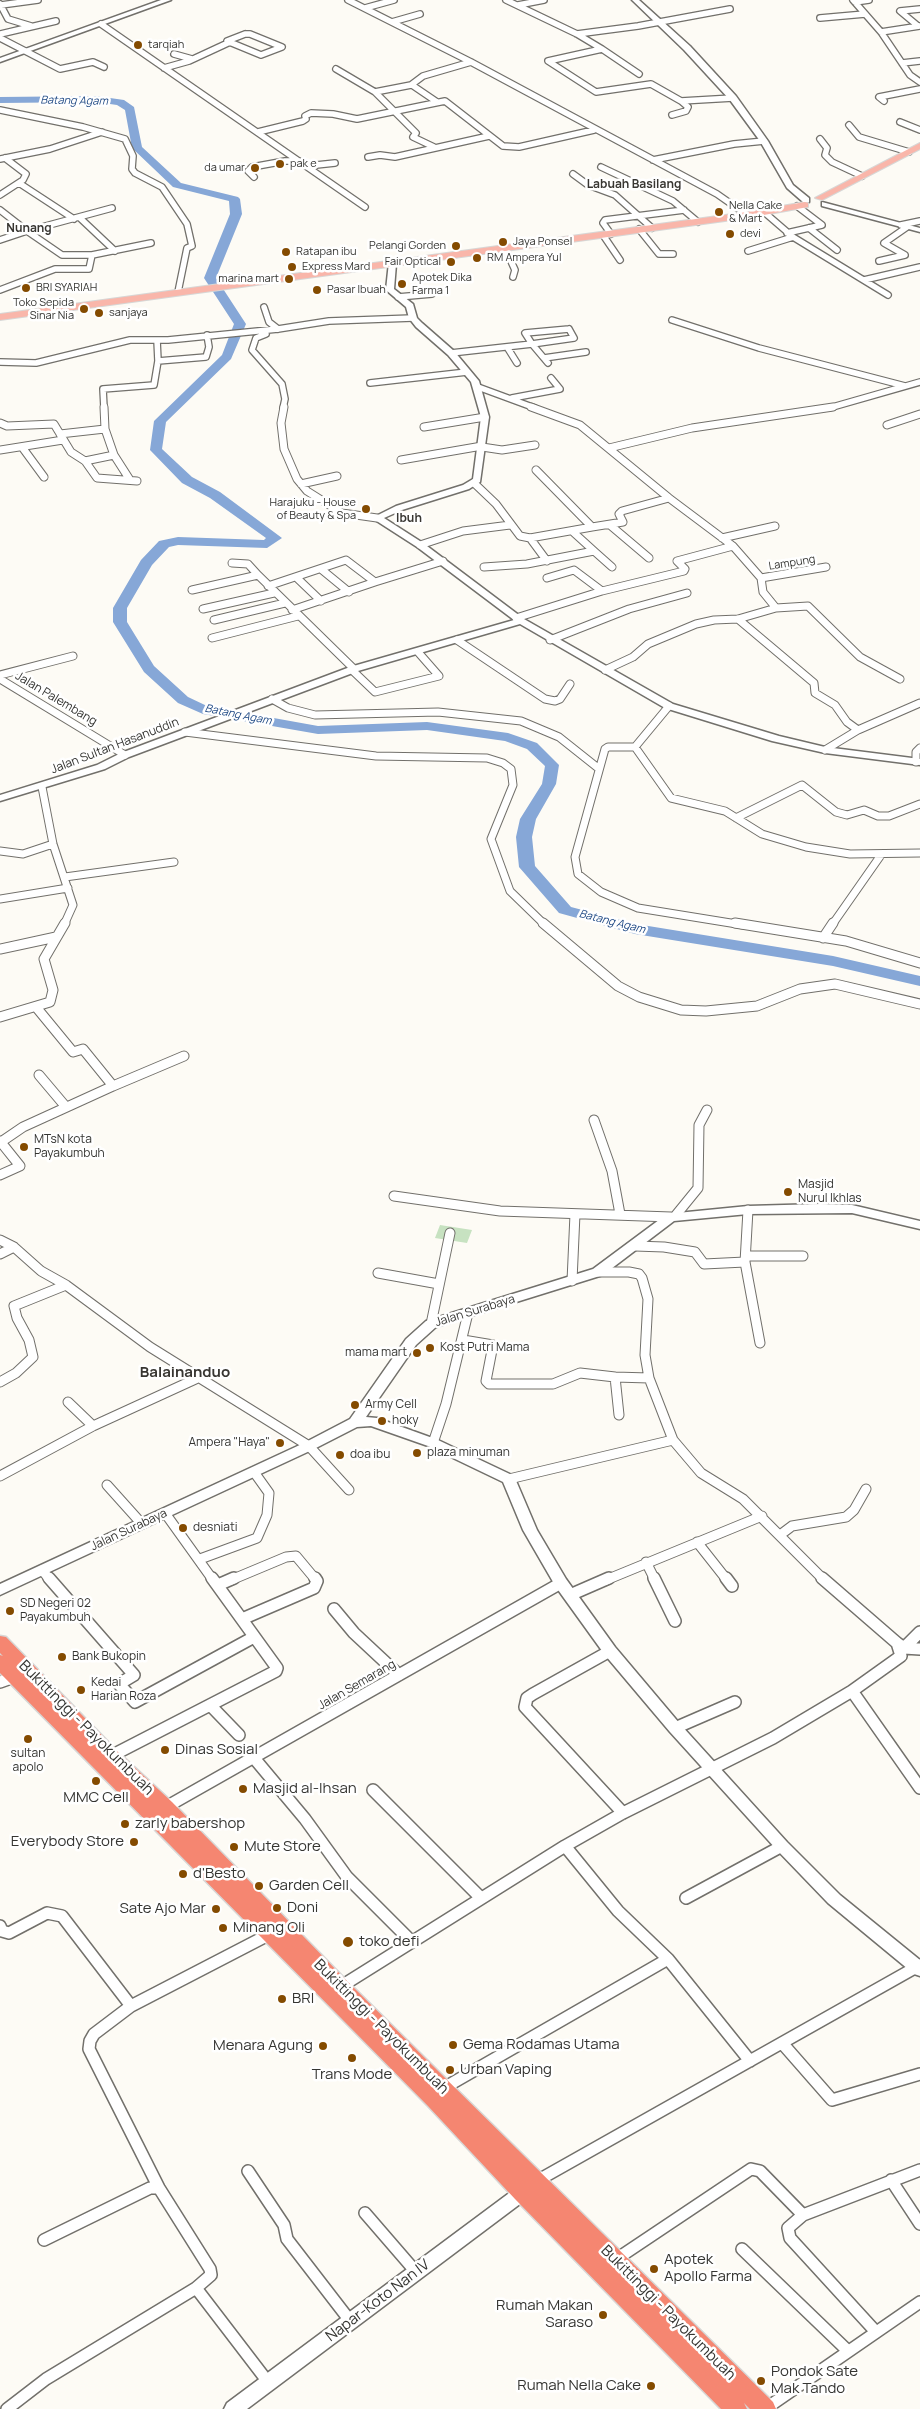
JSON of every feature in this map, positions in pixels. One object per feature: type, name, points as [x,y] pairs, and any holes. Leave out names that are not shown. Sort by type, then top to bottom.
[{"type":"highway","name":"Bukittinggi - Payokumbuah","points":[[0,1642],[442,2089],[529,2188],[615,2260],[667,2326]]},
{"type":"highway","name":"Bukittinggi - Payokumbuah","points":[[0,1662],[7,1679],[270,1934],[435,2100],[529,2188],[712,2371],[765,2409]]},
{"type":"highway","name":"Bukittinggi - Payokumbuah","points":[[712,2371],[736,2409]]},
{"type":"main road","points":[[0,317],[698,222],[803,204],[819,207],[822,201],[862,176],[920,147]]},
{"type":"street","points":[[31,26],[8,19],[0,5],[38,0]]},
{"type":"street","points":[[0,60],[168,0]]},
{"type":"street","points":[[348,0],[470,62],[653,160],[716,194],[747,215]]},
{"type":"street","points":[[365,8],[394,0]]},
{"type":"street","points":[[506,0],[577,34],[639,74]]},
{"type":"street","points":[[518,5],[544,0]]},
{"type":"street","points":[[635,0],[708,69],[734,98],[764,141],[810,218],[823,224],[787,233]]},
{"type":"street","points":[[854,1],[869,0]]},
{"type":"street","points":[[854,1],[881,32],[910,74],[920,82]]},
{"type":"street","points":[[577,34],[730,9]]},
{"type":"street","points":[[919,26],[900,12],[920,9]]},
{"type":"street","points":[[392,22],[420,14]]},
{"type":"street","points":[[820,18],[865,14]]},
{"type":"street","points":[[0,36],[31,26],[56,21]]},
{"type":"street","points":[[101,24],[365,206]]},
{"type":"street","points":[[881,32],[919,26]]},
{"type":"street","points":[[164,68],[192,60],[230,42],[261,55],[282,47],[248,34],[227,41],[230,42]]},
{"type":"street","points":[[0,36],[25,52],[61,69],[93,62],[104,67]]},
{"type":"street","points":[[602,49],[548,61],[596,92],[652,84],[682,101],[688,108],[686,111],[672,115]]},
{"type":"street","points":[[174,54],[192,60]]},
{"type":"street","points":[[902,63],[920,61]]},
{"type":"street","points":[[375,92],[412,85],[423,76],[470,62]]},
{"type":"street","points":[[336,69],[375,92],[416,133],[412,138],[434,146]]},
{"type":"street","points":[[412,85],[437,102]]},
{"type":"street","points":[[884,100],[880,97],[920,90]]},
{"type":"street","points":[[682,101],[734,98]]},
{"type":"street","points":[[258,132],[305,120],[305,116],[312,113],[334,114],[353,119],[437,102],[448,102],[502,146],[518,147],[594,130]]},
{"type":"street","points":[[0,110],[126,139],[134,156],[132,169],[135,173],[162,187],[187,224],[192,246],[186,248],[178,292]]},
{"type":"street","points":[[900,122],[920,130]]},
{"type":"street","points":[[849,125],[859,137],[909,152]]},
{"type":"street","points":[[3,159],[101,133]]},
{"type":"street","points":[[368,157],[380,155],[391,157],[434,146],[445,146],[489,136]]},
{"type":"street","points":[[820,139],[827,148],[825,154],[832,162],[862,176]]},
{"type":"street","points":[[653,160],[734,144],[764,141]]},
{"type":"street","points":[[0,195],[19,183],[26,174],[3,159]]},
{"type":"street","points":[[254,177],[248,171],[252,166],[299,161]]},
{"type":"street","points":[[307,166],[335,162]]},
{"type":"street","points":[[602,167],[673,201],[698,222]]},
{"type":"street","points":[[573,174],[588,185],[615,196],[652,228]]},
{"type":"street","points":[[19,183],[77,218],[115,251]]},
{"type":"street","points":[[822,201],[920,230]]},
{"type":"street","points":[[0,240],[112,208]]},
{"type":"street","points":[[0,210],[62,255],[92,255],[151,243]]},
{"type":"street","points":[[620,260],[607,234],[603,223],[605,220],[684,210]]},
{"type":"street","points":[[764,212],[793,237],[888,294]]},
{"type":"street","points":[[879,261],[905,255],[884,243],[904,226],[920,221]]},
{"type":"street","points":[[809,228],[838,250]]},
{"type":"street","points":[[639,229],[658,254],[673,254]]},
{"type":"street","points":[[748,251],[793,237]]},
{"type":"street","points":[[505,248],[515,270],[512,275],[513,277]]},
{"type":"street","points":[[0,290],[55,269],[89,270],[92,255]]},
{"type":"street","points":[[377,518],[399,508],[474,483],[479,475],[485,417],[478,387],[451,353],[413,318],[410,306],[398,298],[389,286],[392,264]]},
{"type":"street","points":[[864,280],[920,267]]},
{"type":"street","points":[[398,298],[432,294]]},
{"type":"street","points":[[264,307],[269,322],[276,329]]},
{"type":"street","points":[[0,362],[36,363],[125,340],[157,340],[255,331],[330,321],[413,318]]},
{"type":"street","points":[[672,320],[752,346],[906,386]]},
{"type":"street","points":[[451,353],[507,347],[532,344],[573,339],[567,328],[526,333],[532,344],[546,360],[586,352]]},
{"type":"street","points":[[276,329],[256,338],[253,342],[252,350],[282,384],[285,399],[281,423],[284,449],[301,484],[322,502],[342,513],[377,518],[443,561],[518,620],[668,706],[776,739],[825,750],[918,762],[916,752],[920,748]]},
{"type":"street","points":[[158,361],[206,357],[209,347],[207,335]]},
{"type":"street","points":[[0,423],[7,426],[54,424],[71,452],[85,461],[98,478],[133,480],[114,455],[105,429],[104,389],[154,385],[158,361],[157,340]]},
{"type":"street","points":[[507,347],[517,363]]},
{"type":"street","points":[[370,383],[467,372]]},
{"type":"street","points":[[512,398],[560,389],[551,378]]},
{"type":"street","points":[[609,448],[692,428],[822,410],[920,382]]},
{"type":"street","points":[[478,387],[512,398],[580,425],[669,498],[733,546],[761,578],[763,592],[776,608]]},
{"type":"street","points":[[887,425],[920,414]]},
{"type":"street","points":[[424,427],[485,417]]},
{"type":"street","points":[[0,450],[105,429]]},
{"type":"street","points":[[401,460],[482,447],[502,450],[535,444]]},
{"type":"street","points":[[22,447],[44,477]]},
{"type":"street","points":[[85,461],[114,455]]},
{"type":"street","points":[[536,470],[592,528]]},
{"type":"street","points":[[301,484],[337,476]]},
{"type":"street","points":[[474,483],[496,504],[520,536],[530,538],[623,522],[624,520],[619,516],[622,511],[669,498]]},
{"type":"street","points":[[420,545],[463,531],[510,525]]},
{"type":"street","points":[[610,525],[649,558]]},
{"type":"street","points":[[722,538],[775,526]]},
{"type":"street","points":[[572,531],[612,567]]},
{"type":"street","points":[[530,538],[547,561]]},
{"type":"street","points":[[518,620],[602,591],[684,571],[685,569],[678,561],[733,546]]},
{"type":"street","points":[[484,567],[547,561],[594,551]]},
{"type":"street","points":[[268,586],[297,578],[346,560],[375,582]]},
{"type":"street","points":[[292,610],[443,561]]},
{"type":"street","points":[[232,563],[248,564],[274,593],[375,692],[439,676],[418,652]]},
{"type":"street","name":"Lampung","points":[[761,578],[826,567]]},
{"type":"street","points":[[322,569],[349,592]]},
{"type":"street","points":[[547,578],[574,570],[602,591]]},
{"type":"street","points":[[192,590],[258,575]]},
{"type":"street","points":[[297,578],[321,600]]},
{"type":"street","points":[[203,610],[274,593]]},
{"type":"street","points":[[550,640],[629,608],[687,593]]},
{"type":"street","points":[[214,620],[285,603]]},
{"type":"street","points":[[605,670],[632,657],[645,645],[675,632],[714,620],[738,619],[776,608],[808,606],[860,658],[900,679]]},
{"type":"street","points":[[212,638],[298,616]]},
{"type":"street","points":[[738,619],[814,683],[814,693],[835,705],[847,722],[858,730]]},
{"type":"street","name":"Jalan Sultan Hasanuddin","points":[[0,798],[42,787],[101,767],[125,755],[353,670],[458,640],[518,620]]},
{"type":"street","points":[[458,640],[545,699],[555,701],[560,699],[570,684]]},
{"type":"street","points":[[0,677],[73,656]]},
{"type":"street","name":"Jalan Palembang","points":[[0,677],[125,755]]},
{"type":"street","points":[[272,699],[288,708],[315,714],[438,712],[521,722],[560,737],[598,768]]},
{"type":"street","points":[[825,750],[858,730],[920,703]]},
{"type":"street","points":[[635,747],[668,706]]},
{"type":"street","points":[[185,732],[376,756],[487,758],[503,763],[511,769],[513,785],[491,839],[492,848],[510,891],[524,908],[610,980],[662,1006],[696,1011],[742,1008],[764,1004],[800,989],[835,984],[920,1004]]},
{"type":"street","points":[[635,747],[608,747],[605,749],[598,768],[575,857],[578,874],[587,882],[601,892],[638,908],[846,941],[920,963]]},
{"type":"street","points":[[635,747],[671,798],[724,811],[762,834],[806,847],[850,854],[920,853]]},
{"type":"street","points":[[736,818],[802,785],[807,787],[836,812],[847,816],[864,810],[878,816],[890,816],[920,804]]},
{"type":"street","points":[[0,1017],[50,1002],[53,990],[44,959],[71,913],[73,905],[53,844],[42,787]]},
{"type":"street","points":[[0,851],[23,854],[53,844]]},
{"type":"street","points":[[823,938],[881,855]]},
{"type":"street","points":[[65,877],[174,862]]},
{"type":"street","points":[[0,899],[68,888]]},
{"type":"street","points":[[0,949],[56,937]]},
{"type":"street","points":[[36,1007],[72,1052],[83,1049],[113,1086]]},
{"type":"street","points":[[0,1175],[15,1170],[20,1166],[20,1162],[0,1142],[23,1127],[184,1056]]},
{"type":"street","points":[[39,1075],[66,1107]]},
{"type":"street","points":[[673,1216],[698,1188],[699,1125],[708,1110]]},
{"type":"street","points":[[594,1120],[612,1171],[620,1214]]},
{"type":"street","points":[[394,1196],[500,1211],[575,1214],[673,1216],[748,1210],[852,1209],[920,1225]]},
{"type":"street","points":[[748,1210],[746,1259],[760,1343]]},
{"type":"street","points":[[572,1281],[575,1214]]},
{"type":"street","name":"Jalan Surabaya","points":[[0,1590],[309,1446],[368,1415],[411,1342],[431,1324],[598,1272],[673,1216]]},
{"type":"street","points":[[431,1324],[450,1233]]},
{"type":"street","points":[[0,1240],[14,1247],[41,1271],[66,1284],[150,1347],[309,1446],[349,1490]]},
{"type":"street","points":[[635,1246],[664,1247],[695,1252],[700,1262],[704,1264],[746,1259],[803,1256]]},
{"type":"street","points":[[0,1254],[14,1247]]},
{"type":"street","points":[[598,1272],[629,1272],[639,1274],[642,1278],[648,1299],[645,1355],[649,1378],[673,1440],[702,1473],[743,1499],[829,1585],[901,1646],[920,1649]]},
{"type":"street","points":[[378,1273],[439,1284]]},
{"type":"street","points":[[0,1382],[16,1373],[33,1357],[29,1340],[17,1318],[14,1306],[66,1284]]},
{"type":"street","points":[[433,1443],[463,1340],[468,1313]]},
{"type":"street","points":[[463,1340],[493,1345],[486,1381],[489,1384],[553,1384],[580,1374],[649,1378]]},
{"type":"street","points":[[615,1376],[619,1415]]},
{"type":"street","points":[[0,1476],[93,1426],[200,1377]]},
{"type":"street","points":[[68,1402],[93,1426]]},
{"type":"street","points":[[368,1415],[509,1479],[673,1440]]},
{"type":"street","points":[[200,1559],[257,1538],[267,1515],[269,1493],[254,1472]]},
{"type":"street","points":[[509,1479],[530,1530],[565,1589],[610,1651],[675,1728],[782,1846],[834,1899],[919,1967],[750,2061],[529,2188]]},
{"type":"street","points":[[107,1485],[142,1524]]},
{"type":"street","points":[[780,1534],[792,1526],[846,1516],[854,1510],[866,1490]]},
{"type":"street","points":[[111,1756],[211,1706],[276,1671],[277,1668],[165,1513]]},
{"type":"street","name":"Jalan Semarang","points":[[166,1808],[399,1675],[565,1589],[646,1562],[762,1516]]},
{"type":"street","points":[[697,1542],[732,1586]]},
{"type":"street","points":[[218,1585],[286,1557],[296,1556],[317,1581],[314,1588],[242,1620]]},
{"type":"street","points":[[646,1562],[675,1621]]},
{"type":"street","points":[[42,1570],[134,1675],[119,1684],[133,1702],[137,1702],[254,1637]]},
{"type":"street","points":[[334,1610],[354,1633],[399,1675]]},
{"type":"street","points":[[901,1646],[920,1632]]},
{"type":"street","points":[[340,1987],[480,1897],[565,1846],[711,1768],[773,1738],[852,1691],[898,1659],[902,1652],[901,1646]]},
{"type":"street","points":[[610,1651],[527,1698],[525,1707],[623,1814]]},
{"type":"street","points":[[852,1691],[920,1788]]},
{"type":"street","points":[[675,1728],[734,1702]]},
{"type":"street","points":[[211,1706],[238,1735]]},
{"type":"street","points":[[254,1758],[305,1819],[348,1877],[412,1942]]},
{"type":"street","points":[[373,1790],[480,1897]]},
{"type":"street","points":[[565,1846],[618,1911],[668,1959],[750,2061]]},
{"type":"street","points":[[686,1898],[782,1846]]},
{"type":"street","points":[[0,1926],[2,1931],[9,1933],[48,1913],[62,1916],[131,2006]]},
{"type":"street","points":[[8,2409],[46,2379],[196,2288],[211,2274],[210,2269],[159,2188],[89,2049],[94,2034],[131,2006],[270,1934]]},
{"type":"street","points":[[442,2089],[572,2016],[668,1959]]},
{"type":"street","points":[[782,2043],[832,2100],[920,2074]]},
{"type":"street","points":[[615,2260],[754,2168],[760,2171],[804,2215]]},
{"type":"street","points":[[876,2332],[790,2238],[788,2228],[804,2215],[920,2170]]},
{"type":"street","points":[[248,2171],[284,2225],[287,2239],[351,2322]]},
{"type":"street","points":[[891,2180],[920,2224]]},
{"type":"street","points":[[44,2240],[150,2188],[159,2188]]},
{"type":"street","name":"Napar-Koto Nan IV","points":[[234,2409],[529,2188]]},
{"type":"street","points":[[365,2213],[416,2272]]},
{"type":"street","points":[[742,2249],[848,2351]]},
{"type":"street","points":[[196,2288],[268,2382]]},
{"type":"street","points":[[765,2409],[920,2302]]},
{"type":"green space","points":[[440,1225],[472,1230],[467,1243],[435,1238]]},
{"type":"waterway","name":"Batang Agam","points":[[0,100],[96,99],[120,102],[130,109],[137,148],[177,185],[234,199],[236,214],[214,264],[210,278],[240,324],[227,356],[160,421],[156,450],[187,480],[215,495],[275,538],[267,544],[178,541],[164,544],[146,563],[120,608],[120,622],[149,669],[183,700],[203,710],[318,730],[427,726],[508,737],[532,746],[552,765],[549,784],[528,819],[524,837],[527,867],[565,910],[635,929],[833,961],[920,981]]},
{"type":"place","name":"tarqiah","points":[[138,45]]},
{"type":"place","name":"pak e","points":[[280,164]]},
{"type":"place","name":"da umar","points":[[255,168]]},
{"type":"place","name":"Nella Cake & Mart","points":[[719,212]]},
{"type":"place","name":"devi","points":[[730,234]]},
{"type":"place","name":"Jaya Ponsel","points":[[503,242]]},
{"type":"place","name":"Pelangi Gorden","points":[[456,246]]},
{"type":"place","name":"Ratapan ibu","points":[[286,252]]},
{"type":"place","name":"RM Ampera Yul","points":[[477,258]]},
{"type":"place","name":"Fair Optical","points":[[451,262]]},
{"type":"place","name":"Express Mard","points":[[292,267]]},
{"type":"place","name":"marina mart","points":[[289,279]]},
{"type":"place","name":"Apotek Dika Farma 1","points":[[402,284]]},
{"type":"place","name":"BRI SYARIAH","points":[[26,288]]},
{"type":"place","name":"Pasar Ibuah","points":[[317,290]]},
{"type":"place","name":"Toko Sepida Sinar Nia","points":[[84,309]]},
{"type":"place","name":"sanjaya","points":[[99,313]]},
{"type":"place","name":"Harajuku - House of Beauty & Spa","points":[[366,509]]},
{"type":"place","name":"MTsN kota Payakumbuh","points":[[24,1147]]},
{"type":"place","name":"Masjid Nurul Ikhlas","points":[[788,1192]]},
{"type":"place","name":"Kost Putri Mama","points":[[430,1348]]},
{"type":"place","name":"mama mart","points":[[417,1353]]},
{"type":"place","name":"Army Cell","points":[[355,1405]]},
{"type":"place","name":"hoky","points":[[382,1421]]},
{"type":"place","name":"Ampera \"Haya\"","points":[[280,1443]]},
{"type":"place","name":"plaza minuman","points":[[417,1453]]},
{"type":"place","name":"doa ibu","points":[[340,1455]]},
{"type":"place","name":"desniati","points":[[183,1528]]},
{"type":"place","name":"SD Negeri 02 Payakumbuh","points":[[10,1611]]},
{"type":"place","name":"Bank Bukopin","points":[[62,1657]]},
{"type":"place","name":"Kedai Harian Roza","points":[[81,1690]]},
{"type":"place","name":"sultan apolo","points":[[28,1739]]},
{"type":"place","name":"Dinas Sosial","points":[[165,1750]]},
{"type":"place","name":"MMC Cell","points":[[96,1781]]},
{"type":"place","name":"Masjid al-Ihsan","points":[[243,1789]]},
{"type":"place","name":"zarly babershop","points":[[125,1824]]},
{"type":"place","name":"Everybody Store","points":[[134,1842]]},
{"type":"place","name":"Mute Store","points":[[234,1847]]},
{"type":"place","name":"d'Besto","points":[[183,1874]]},
{"type":"place","name":"Garden Cell","points":[[259,1886]]},
{"type":"place","name":"Doni","points":[[277,1908]]},
{"type":"place","name":"Sate Ajo Mar","points":[[216,1909]]},
{"type":"place","name":"Minang Oli","points":[[223,1928]]},
{"type":"place","name":"toko defi","points":[[348,1942]]},
{"type":"place","name":"BRI","points":[[282,1999]]},
{"type":"place","name":"Gema Rodamas Utama","points":[[453,2045]]},
{"type":"place","name":"Menara Agung","points":[[323,2046]]},
{"type":"place","name":"Trans Mode","points":[[352,2058]]},
{"type":"place","name":"Urban Vaping","points":[[450,2070]]},
{"type":"place","name":"Apotek Apollo Farma","points":[[654,2269]]},
{"type":"place","name":"Rumah Makan Saraso","points":[[603,2315]]},
{"type":"place","name":"Pondok Sate Mak Tando","points":[[761,2381]]},
{"type":"place","name":"Rumah Nella Cake","points":[[651,2386]]},
{"type":"district","name":"Labuah Basilang","points":[[634,185]]},
{"type":"district","name":"Nunang","points":[[29,229]]},
{"type":"district","name":"Ibuh","points":[[409,519]]},
{"type":"district","name":"Balainanduo","points":[[185,1373]]}]
